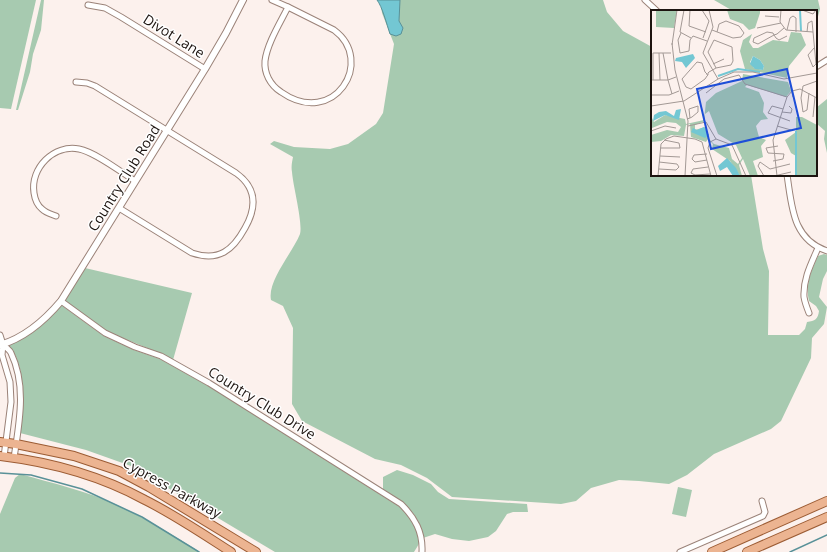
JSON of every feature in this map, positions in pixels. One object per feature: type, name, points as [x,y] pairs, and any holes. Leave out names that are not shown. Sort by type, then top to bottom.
[{"type":"main road","name":"Cypress Parkway","points":[[3,442],[74,456],[119,471],[149,487],[256,552]]},
{"type":"main road","name":"Cypress Parkway","points":[[2,457],[48,464],[115,486],[145,499],[231,552]]},
{"type":"main road","points":[[712,552],[827,501]]},
{"type":"main road","points":[[747,552],[827,517]]},
{"type":"street","name":"Country Club Road","points":[[2,344],[17,338],[37,324],[61,301],[226,33],[243,0]]},
{"type":"street","points":[[272,0],[288,7],[334,30],[347,44],[351,65],[349,76],[340,90],[326,100],[309,104],[297,101],[280,92],[273,86],[268,78],[266,56],[288,7]]},
{"type":"street","points":[[645,0],[656,10]]},
{"type":"street","name":"Divot Lane","points":[[88,5],[105,8],[120,16],[204,69]]},
{"type":"street","points":[[817,66],[827,60]]},
{"type":"street","points":[[76,82],[95,86],[236,173],[247,184],[253,197],[251,217],[234,245],[224,253],[210,256],[192,253],[119,208]]},
{"type":"street","points":[[56,216],[47,213],[38,206],[35,199],[34,188],[36,176],[41,165],[50,156],[59,151],[73,148],[88,152],[135,181]]},
{"type":"street","points":[[787,176],[792,210],[800,231],[818,248],[827,251]]},
{"type":"street","points":[[809,313],[804,298],[806,279],[808,269],[818,248]]},
{"type":"street","name":"Country Club Drive","points":[[61,301],[105,333],[161,356],[209,383],[401,504],[411,514],[420,530],[422,552]]},
{"type":"street","points":[[0,335],[2,355],[10,382],[11,402],[3,442],[2,457]]},
{"type":"street","points":[[2,344],[11,352],[17,369],[20,385],[20,406],[14,458]]},
{"type":"street","points":[[680,552],[763,516],[765,512],[762,502]]},
{"type":"green space","points":[[0,0],[36,0],[11,109],[0,108]]},
{"type":"green space","points":[[41,0],[44,0],[41,30],[33,54],[30,72],[18,110],[16,110]]},
{"type":"green space","points":[[377,0],[603,0],[607,12],[623,31],[651,46],[651,176],[751,176],[763,249],[769,271],[768,335],[799,335],[805,329],[807,322],[817,318],[819,311],[816,306],[809,301],[808,284],[818,256],[824,254],[827,255],[827,271],[823,279],[819,297],[827,307],[824,324],[812,338],[811,358],[781,421],[771,429],[714,454],[687,475],[669,484],[619,480],[591,488],[576,501],[561,504],[452,497],[427,478],[401,465],[375,459],[302,421],[292,404],[293,328],[283,306],[271,300],[273,284],[281,267],[297,241],[301,229],[292,170],[293,157],[270,144],[274,141],[294,147],[330,149],[348,144],[376,124],[383,113],[394,44],[382,13],[381,5]]},
{"type":"green space","points":[[714,0],[818,0],[820,9],[817,20],[817,10],[731,10]]},
{"type":"green space","points":[[827,99],[827,153],[824,139],[825,131],[817,124],[817,107]]},
{"type":"green space","points":[[85,268],[192,293],[173,360],[107,331],[90,321],[64,300]]},
{"type":"green space","points":[[61,305],[104,336],[134,350],[160,359],[210,387],[400,507],[410,518],[418,533],[419,543],[414,552],[275,552],[131,466],[86,450],[20,433],[23,387],[18,363],[14,353],[8,345]]},
{"type":"green space","points":[[397,470],[413,475],[431,484],[438,492],[449,499],[527,504],[528,512],[513,512],[507,514],[496,531],[488,537],[469,541],[452,539],[435,534],[423,538],[421,529],[414,515],[404,504],[383,489],[383,477]]},
{"type":"green space","points":[[20,474],[106,500],[148,521],[200,552],[0,552],[0,514],[15,478]]},
{"type":"green space","points":[[678,487],[692,490],[686,517],[672,514]]},
{"type":"water","points":[[377,0],[400,0],[399,21],[403,28],[401,34],[396,36],[390,34],[383,11]]},
{"type":"waterway","points":[[0,473],[31,475],[82,489],[142,517],[199,552]]},
{"type":"waterway","points":[[790,552],[827,535]]}]
